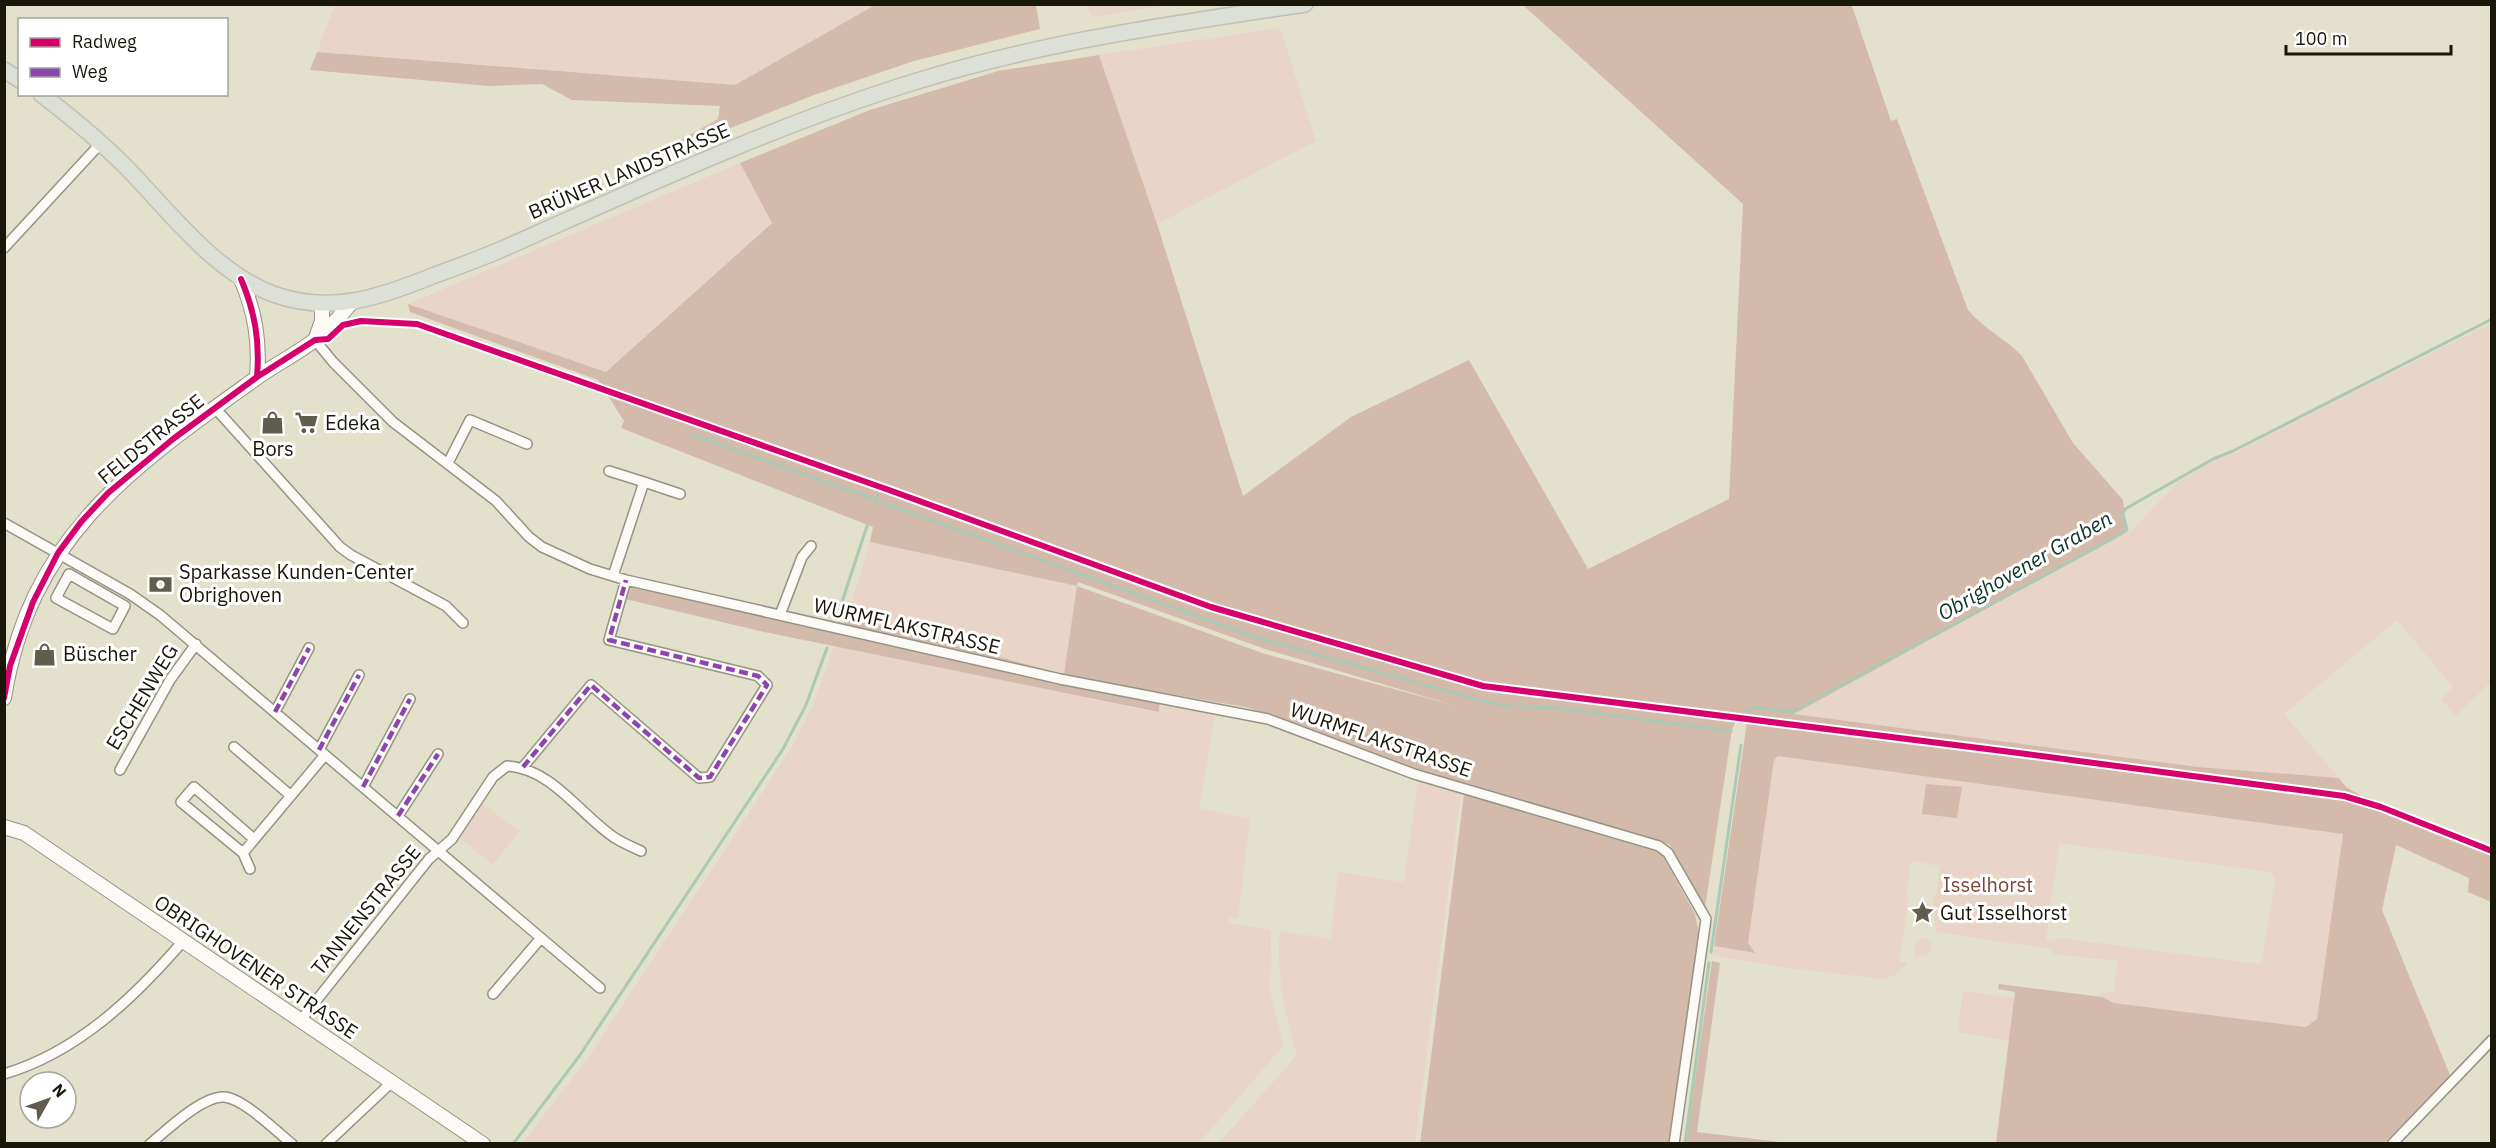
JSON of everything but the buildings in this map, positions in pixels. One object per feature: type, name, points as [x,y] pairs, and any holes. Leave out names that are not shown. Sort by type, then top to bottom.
[{"type":"main road","name":"BRÜNER LANDSTRASSE","points":[[43,96],[101,143],[215,258],[242,279],[275,295],[322,304],[351,303],[395,291],[490,254],[771,132],[914,82],[1048,47],[1112,34],[1305,4]]},
{"type":"main road","points":[[4,70],[18,79]]},
{"type":"street","points":[[4,248],[101,143]]},
{"type":"street","points":[[242,279],[256,323],[259,349],[257,377]]},
{"type":"street","name":"FELDSTRASSE","points":[[4,698],[10,666],[33,602],[58,553],[108,493],[149,458],[215,408],[257,377],[315,340],[351,303]]},
{"type":"street","points":[[315,340],[322,321],[322,304]]},
{"type":"street","name":"WURMFLAKSTRASSE","points":[[315,340],[333,362],[393,422],[496,501],[529,537],[542,547],[590,569],[626,580],[1060,679],[1268,719],[1414,774],[1659,846],[1668,853],[1706,919],[1674,1143]]},
{"type":"street","points":[[215,408],[340,547],[446,606],[463,623]]},
{"type":"street","points":[[448,463],[470,420],[527,444]]},
{"type":"street","points":[[609,471],[680,494]]},
{"type":"street","points":[[613,576],[644,482]]},
{"type":"street","name":"TANNENSTRASSE","points":[[4,523],[130,594],[196,644],[600,988]]},
{"type":"street","name":"WURMFLAKSTRASSE","points":[[780,615],[802,557],[811,546]]},
{"type":"street","points":[[69,574],[125,606],[113,629],[56,598],[69,574]]},
{"type":"street","points":[[626,580],[609,640],[758,676],[767,685],[710,777],[699,778],[591,686],[523,767],[555,786],[615,838],[641,851]]},
{"type":"street","name":"ESCHENWEG","points":[[120,770],[170,680],[196,644]]},
{"type":"street","points":[[275,712],[309,648]]},
{"type":"street","points":[[243,853],[322,752],[359,675]]},
{"type":"street","points":[[363,787],[410,699]]},
{"type":"street","points":[[234,747],[290,795]]},
{"type":"street","name":"TANNENSTRASSE","points":[[398,816],[438,754]]},
{"type":"street","name":"TANNENSTRASSE","points":[[300,1022],[438,850],[452,839],[493,777],[507,766],[523,767]]},
{"type":"street","points":[[250,869],[243,853],[181,802],[194,787],[254,839]]},
{"type":"street","name":"OBRIGHOVENER STRASSE","points":[[4,826],[24,833],[184,940],[300,1022],[483,1143]]},
{"type":"street","points":[[493,994],[541,938]]},
{"type":"street","points":[[4,1074],[43,1060],[96,1026],[130,998],[184,940]]},
{"type":"street","points":[[2392,1143],[2492,1040]]},
{"type":"street","points":[[326,1143],[392,1082]]},
{"type":"street","points":[[150,1143],[206,1101],[224,1097],[239,1102],[292,1143]]},
{"type":"green space","points":[[1087,4],[1168,5],[1092,17]]},
{"type":"green space","points":[[335,5],[875,5],[735,85],[317,52]]},
{"type":"green space","points":[[1280,28],[1316,141],[1157,224],[1099,55]]},
{"type":"green space","points":[[740,163],[772,223],[606,372],[408,304]]},
{"type":"green space","points":[[2491,323],[2491,682],[2456,716],[2441,699],[2453,687],[2397,620],[2284,714],[2339,778],[2198,767],[1793,714],[2126,532],[2129,533],[2179,481],[2213,461],[2234,453]]},
{"type":"green space","points":[[870,542],[1077,586],[1064,674],[847,617]]},
{"type":"green space","points":[[834,646],[1158,712],[1159,703],[1215,714],[1199,808],[1250,819],[1238,918],[1229,917],[1228,923],[1271,930],[1270,990],[1283,1046],[1199,1143],[522,1144],[588,1058],[790,750],[812,708]]},
{"type":"green space","name":"Isselhorst","points":[[1778,756],[2343,834],[2317,1019],[2306,1027],[2105,1000],[2101,995],[2103,993],[2114,991],[2118,961],[2054,954],[2051,949],[1936,932],[1933,897],[1936,896],[1940,866],[1911,861],[1906,897],[1909,898],[1899,961],[1907,963],[1891,976],[1884,979],[1788,968],[1712,955],[1714,946],[1754,953],[1748,943],[1774,760]],"holes":[[[2059,843],[2270,872],[2275,878],[2262,962],[2258,964],[2059,938],[2055,941],[2046,940]]]},
{"type":"green space","points":[[1418,781],[1461,793],[1415,1143],[1219,1143],[1297,1055],[1282,994],[1279,963],[1280,931],[1331,939],[1338,872],[1404,882]]},
{"type":"green space","points":[[483,804],[519,831],[493,865],[460,838]]},
{"type":"green space","points":[[1924,938],[1931,943],[1931,951],[1925,956],[1914,957],[1916,941]]},
{"type":"green space","points":[[1963,991],[2015,998],[2010,1041],[1958,1032]]},
{"type":"shaded area","points":[[875,5],[1036,5],[1040,29],[914,61],[814,95],[665,154],[665,149],[718,119],[720,106],[572,100],[542,84],[488,86],[310,70],[317,52],[735,85]]},
{"type":"shaded area","points":[[1523,5],[1854,5],[1852,6],[1891,121],[1897,119],[1968,310],[2022,356],[2073,443],[2123,500],[2126,532],[1794,714],[2198,767],[2339,778],[2346,787],[2360,795],[2491,846],[2491,902],[2468,892],[2469,878],[2396,845],[2382,910],[2450,1075],[2384,1143],[1996,1143],[2015,992],[1998,989],[1999,984],[2102,997],[2114,1003],[2306,1027],[2317,1019],[2343,834],[1778,756],[1774,760],[1748,943],[1755,953],[1714,946],[1748,716],[1740,714],[1732,729],[1705,908],[1669,844],[1405,766],[1250,708],[1160,692],[1159,712],[760,631],[625,599],[628,590],[636,585],[838,633],[847,617],[1064,674],[1077,586],[870,542],[873,527],[621,428],[624,421],[598,380],[410,312],[408,304],[606,372],[772,223],[740,163],[870,110],[998,71],[1099,55],[1157,224],[1243,496],[1351,417],[1469,360],[1588,569],[1729,499],[1743,204]],"holes":[[[1078,582],[1265,649],[1456,706],[1265,654],[1077,586]]]},
{"type":"shaded area","points":[[1926,784],[1962,787],[1957,818],[1922,814]]},
{"type":"shaded area","points":[[1464,794],[1661,853],[1695,914],[1699,933],[1669,1143],[1420,1144]]},
{"type":"shaded area","points":[[1712,961],[1720,963],[1697,1132],[1788,1143],[1686,1143]]},
{"type":"waterway","name":"Obrighovener Graben","points":[[1746,711],[1756,707],[1792,712],[2127,530],[2123,514],[2125,509],[2213,459],[2233,451],[2492,319]]},
{"type":"waterway","points":[[691,434],[876,500]]},
{"type":"waterway","points":[[875,503],[878,494]]},
{"type":"waterway","points":[[883,503],[1258,638],[1479,700],[1507,706],[1555,708],[1731,731]]},
{"type":"waterway","points":[[838,614],[867,526]]},
{"type":"waterway","points":[[513,1144],[580,1055],[783,749],[806,705],[827,648]]},
{"type":"waterway","name":"Obrighovener Graben","points":[[1711,952],[1741,745]]},
{"type":"waterway","name":"Obrighovener Graben","points":[[1685,1144],[1709,963]]},
{"type":"marked path","points":[[523,767],[591,685],[699,778],[710,777],[767,685],[758,676],[609,640],[626,580]]},
{"type":"marked path","points":[[275,712],[309,648]]},
{"type":"marked path","points":[[319,750],[359,675]]},
{"type":"marked path","points":[[363,787],[410,699]]},
{"type":"marked path","points":[[398,816],[438,754]]},
{"type":"cycle path","points":[[241,279],[250,303],[255,327],[258,351],[257,377]]},
{"type":"cycle path","points":[[4,698],[10,666],[33,602],[58,553],[81,522],[108,493],[173,439],[257,377],[315,340],[328,339],[343,325],[361,321],[417,324],[889,490],[1211,607],[1483,686],[2344,796],[2381,807],[2492,851]]},
{"type":"place","name":"Bors","points":[[273,422]]},
{"type":"place","name":"Edeka","points":[[307,423]]},
{"type":"place","name":"Sparkasse Kunden-Center Obrighoven","points":[[161,584]]},
{"type":"place","name":"Büscher","points":[[45,654]]},
{"type":"place","name":"Gut Isselhorst","points":[[1922,913]]}]
